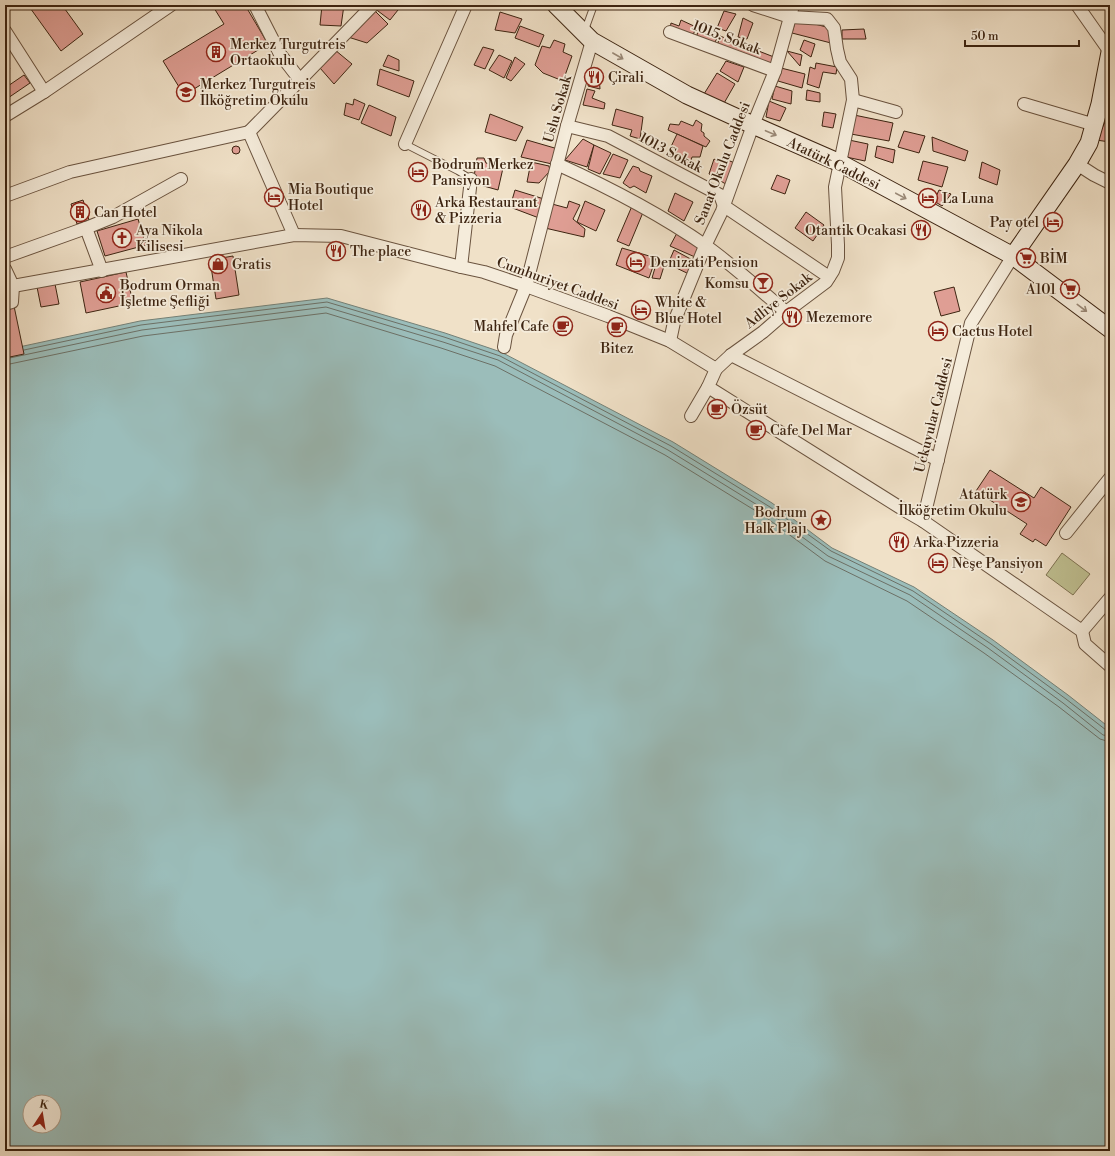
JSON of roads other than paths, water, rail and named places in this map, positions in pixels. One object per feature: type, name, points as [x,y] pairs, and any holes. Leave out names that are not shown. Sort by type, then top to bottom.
[{"type":"street","points":[[5,116],[44,92],[171,5]]},
{"type":"street","points":[[255,5],[280,54],[300,80]]},
{"type":"street","points":[[5,196],[70,172],[249,132],[373,5]]},
{"type":"street","points":[[405,144],[466,5]]},
{"type":"street","name":"Atatürk Caddesi","points":[[556,5],[588,37],[687,95],[840,163],[1013,256],[1110,329]]},
{"type":"street","name":"Adliye Sokak","points":[[716,369],[731,355],[763,332],[786,312],[826,282],[838,258],[835,187],[853,100],[851,79],[840,62],[834,28],[827,19],[792,11],[752,5]]},
{"type":"street","points":[[1013,256],[1089,143],[1105,100],[1110,52],[1077,5]]},
{"type":"street","name":"Sanat Okulu Caddesi","points":[[670,341],[674,322],[724,206],[753,125],[775,71],[792,11]]},
{"type":"street","points":[[5,31],[44,92]]},
{"type":"street","name":"1015. Sokak","points":[[670,32],[775,71]]},
{"type":"street","name":"Uslu Sokak","points":[[504,347],[506,335],[526,286],[588,37]]},
{"type":"street","points":[[853,100],[896,112]]},
{"type":"street","points":[[1024,104],[1095,125]]},
{"type":"street","name":"1013 Sokak","points":[[567,126],[608,136],[720,195],[724,206],[829,277]]},
{"type":"street","points":[[249,132],[294,235]]},
{"type":"street","points":[[557,164],[600,184],[673,225],[706,246],[786,312]]},
{"type":"street","points":[[1076,164],[1110,183]]},
{"type":"street","points":[[5,257],[86,228],[113,216],[181,179]]},
{"type":"street","points":[[461,267],[471,180]]},
{"type":"street","points":[[86,228],[102,271]]},
{"type":"street","name":"Cumhuriyet Caddesi","points":[[13,286],[294,235],[341,236],[484,272],[526,286],[608,316],[670,341],[716,369]]},
{"type":"street","name":"Uckuyular Caddesi","points":[[923,521],[971,323],[1013,256]]},
{"type":"street","points":[[5,269],[13,286],[12,302],[5,304]]},
{"type":"street","points":[[731,355],[938,460]]},
{"type":"street","points":[[691,416],[716,369]]},
{"type":"street","points":[[708,386],[923,521],[1082,631],[1085,644],[1110,666]]},
{"type":"street","points":[[1066,533],[1110,478]]},
{"type":"street","points":[[1082,631],[1110,598]]},
{"type":"lane","points":[[588,37],[594,5]]},
{"type":"lane","points":[[405,144],[458,171],[471,180]]},
{"type":"water","points":[[327,298],[445,333],[501,352],[673,442],[772,503],[832,548],[914,587],[993,640],[1110,728],[1110,1151],[5,1151],[5,350],[140,321]]},
{"type":"place","name":"Merkez Turgutreis Ortaokulu","points":[[216,52]]},
{"type":"place","name":"Çirali","points":[[594,77]]},
{"type":"place","name":"Merkez Turgutreis İlköğretim Okulu","points":[[186,92]]},
{"type":"place","name":"Bodrum Merkez Pansiyon","points":[[418,172]]},
{"type":"place","name":"Mia Boutique Hotel","points":[[274,197]]},
{"type":"place","name":"La Luna","points":[[928,198]]},
{"type":"place","name":"Arka Restaurant & Pizzeria","points":[[421,210]]},
{"type":"place","name":"Can Hotel","points":[[80,212]]},
{"type":"place","name":"Pay otel","points":[[1053,222]]},
{"type":"place","name":"Otantik Ocakasi","points":[[921,230]]},
{"type":"place","name":"Aya Nikola Kilisesi","points":[[122,238]]},
{"type":"place","name":"The place","points":[[336,251]]},
{"type":"place","name":"BİM","points":[[1026,258]]},
{"type":"place","name":"Denizati Pension","points":[[636,262]]},
{"type":"place","name":"Gratis","points":[[218,264]]},
{"type":"place","name":"Komsu","points":[[763,283]]},
{"type":"place","name":"A101","points":[[1070,289]]},
{"type":"place","name":"Bodrum Orman İşletme Şefliği","points":[[106,293]]},
{"type":"place","name":"White & Blue Hotel","points":[[641,310]]},
{"type":"place","name":"Mezemore","points":[[792,317]]},
{"type":"place","name":"Mahfel Cafe","points":[[563,326]]},
{"type":"place","name":"Bitez","points":[[617,327]]},
{"type":"place","name":"Cactus Hotel","points":[[938,331]]},
{"type":"place","name":"Özsüt","points":[[717,409]]},
{"type":"place","name":"Cafe Del Mar","points":[[756,430]]},
{"type":"place","name":"Atatürk İlköğretim Okulu","points":[[1021,502]]},
{"type":"place","name":"Bodrum Halk Plajı","points":[[821,520]]},
{"type":"place","name":"Arka Pizzeria","points":[[899,542]]},
{"type":"place","name":"Neşe Pansiyon","points":[[938,563]]}]
